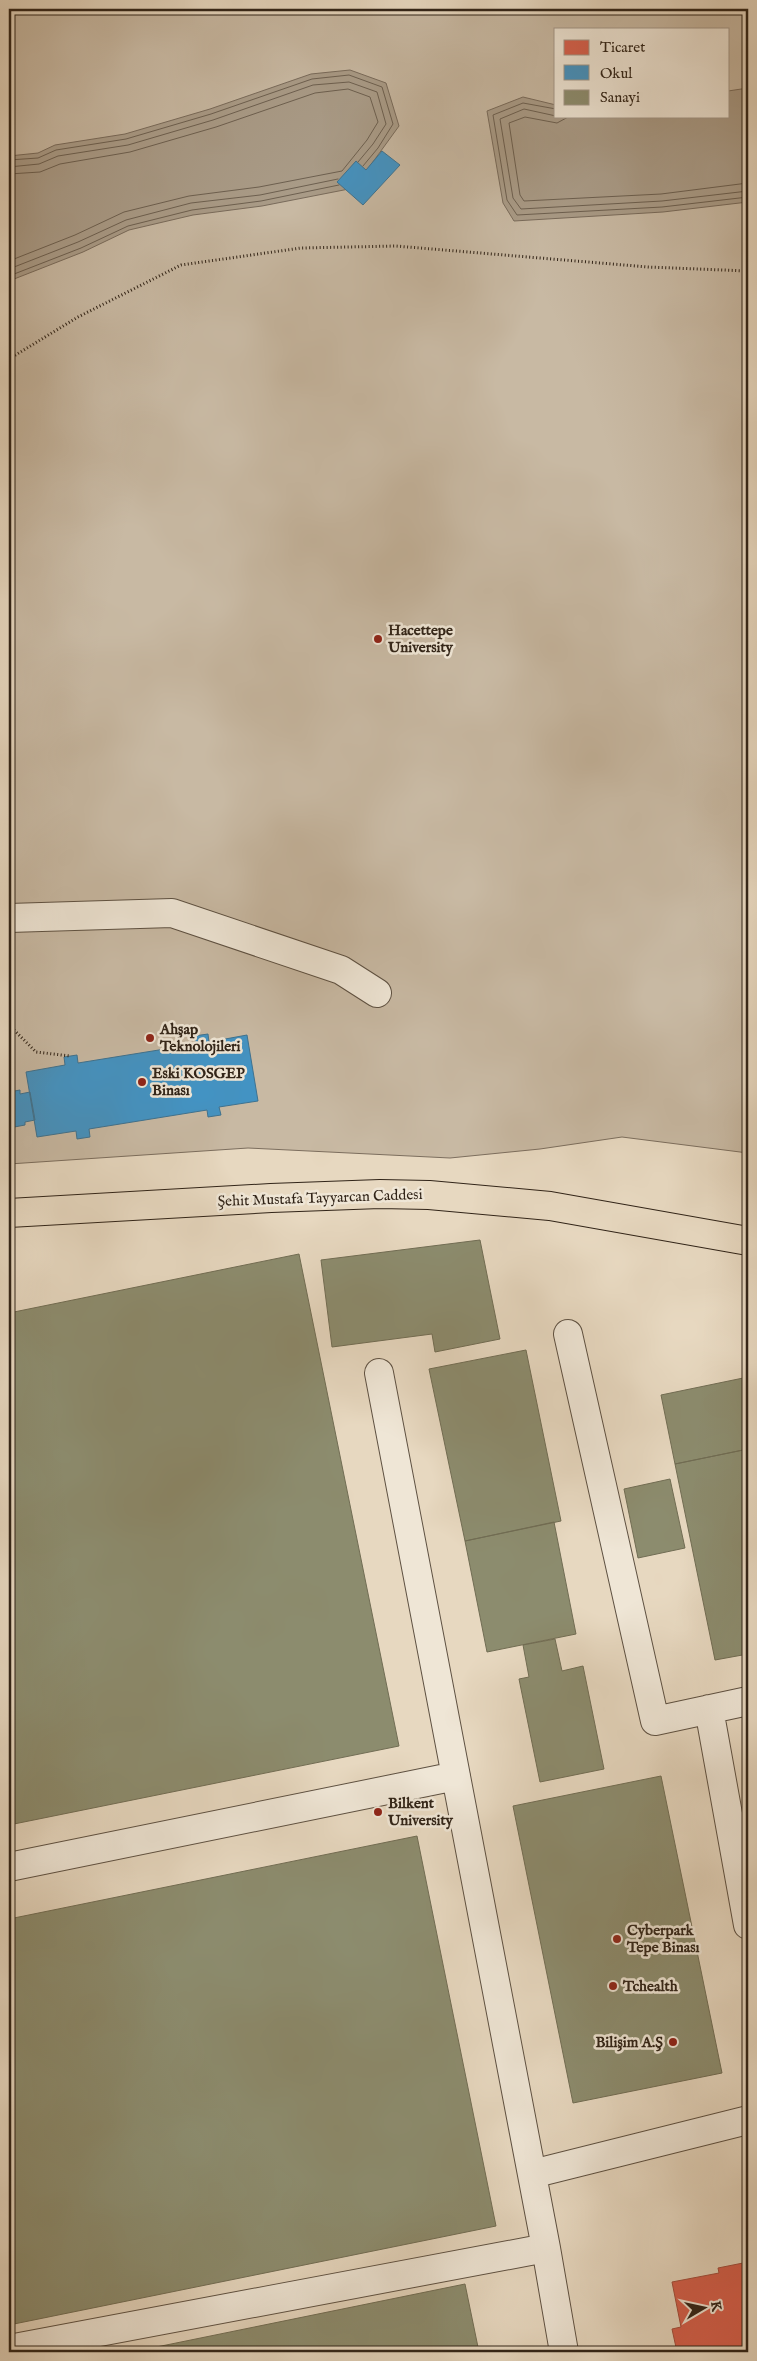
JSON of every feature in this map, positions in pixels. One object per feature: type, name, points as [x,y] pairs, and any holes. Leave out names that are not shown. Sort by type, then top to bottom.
[{"type":"main road","name":"Şehit Mustafa Tayyarcan Caddesi","points":[[9,1213],[271,1198],[380,1194],[429,1195],[550,1206],[748,1241]]},
{"type":"lane","points":[[9,918],[172,913],[341,970],[378,993]]},
{"type":"lane","points":[[568,1334],[655,1721],[748,1701]]},
{"type":"lane","points":[[379,1373],[546,2248],[564,2352]]},
{"type":"lane","points":[[710,1709],[748,1925]]},
{"type":"lane","points":[[9,1867],[456,1776]]},
{"type":"lane","points":[[532,2174],[748,2120]]},
{"type":"lane","points":[[9,2349],[546,2248]]},
{"type":"path","points":[[9,359],[78,317],[181,265],[301,248],[396,246],[648,267],[748,272]]},
{"type":"path","points":[[9,1025],[36,1052],[70,1056]]},
{"type":"shaded area","name":"Hacettepe University","points":[[9,9],[748,9],[748,1153],[622,1137],[540,1149],[450,1158],[248,1148],[9,1164]]},
{"type":"water","points":[[350,70],[386,83],[399,126],[354,188],[262,206],[193,215],[129,230],[83,252],[9,281],[9,156],[38,153],[55,145],[125,134],[210,109],[311,74]]},
{"type":"water","points":[[748,88],[748,202],[663,212],[514,221],[503,203],[487,111],[523,97],[554,105],[554,118],[730,118],[730,91]]},
{"type":"building: Ticaret","points":[[748,2262],[748,2352],[677,2352],[672,2329],[681,2327],[672,2282],[719,2273],[718,2268]]},
{"type":"building: Okul","points":[[382,151],[400,165],[363,205],[337,182],[356,161],[366,170]]},
{"type":"building: Okul","name":"Eski KOSGEP Binası","points":[[208,1034],[209,1042],[247,1035],[258,1101],[219,1107],[221,1115],[208,1117],[207,1110],[89,1129],[90,1137],[77,1139],[76,1131],[37,1137],[26,1072],[65,1065],[64,1057],[77,1055],[78,1063],[196,1044],[194,1036]]},
{"type":"building: Okul","points":[[20,1090],[20,1094],[30,1092],[35,1120],[25,1122],[25,1125],[9,1128],[9,1092]]},
{"type":"building: Sanayi","points":[[480,1240],[500,1339],[435,1352],[432,1334],[332,1347],[321,1260]]},
{"type":"building: Sanayi","points":[[299,1254],[399,1746],[9,1825],[9,1313]]},
{"type":"building: Sanayi","points":[[526,1350],[561,1521],[465,1541],[429,1369]]},
{"type":"building: Sanayi","points":[[748,1377],[748,1449],[675,1464],[661,1395]]},
{"type":"building: Sanayi","points":[[748,1449],[748,1654],[715,1660],[675,1464]]},
{"type":"building: Sanayi","points":[[670,1479],[685,1548],[638,1558],[624,1489]]},
{"type":"building: Sanayi","points":[[554,1522],[576,1634],[487,1652],[465,1541]]},
{"type":"building: Sanayi","points":[[555,1639],[562,1671],[583,1666],[604,1769],[540,1782],[519,1679],[529,1677],[523,1645]]},
{"type":"building: Sanayi","name":"Cyberpark Tepe Binası","points":[[661,1776],[722,2073],[573,2103],[513,1806]]},
{"type":"building: Sanayi","points":[[417,1836],[496,2226],[9,2325],[9,1919]]},
{"type":"building: Sanayi","points":[[465,2284],[479,2352],[132,2352]]},
{"type":"place","name":"Hacettepe University","points":[[378,639]]},
{"type":"place","name":"Ahşap Teknolojileri","points":[[150,1038]]},
{"type":"place","name":"Eski KOSGEP Binası","points":[[142,1082]]},
{"type":"place","name":"Bilkent University","points":[[378,1812]]},
{"type":"place","name":"Cyberpark Tepe Binası","points":[[617,1939]]},
{"type":"place","name":"Tchealth","points":[[613,1986]]},
{"type":"place","name":"Bilişim A.Ş","points":[[673,2042]]}]
